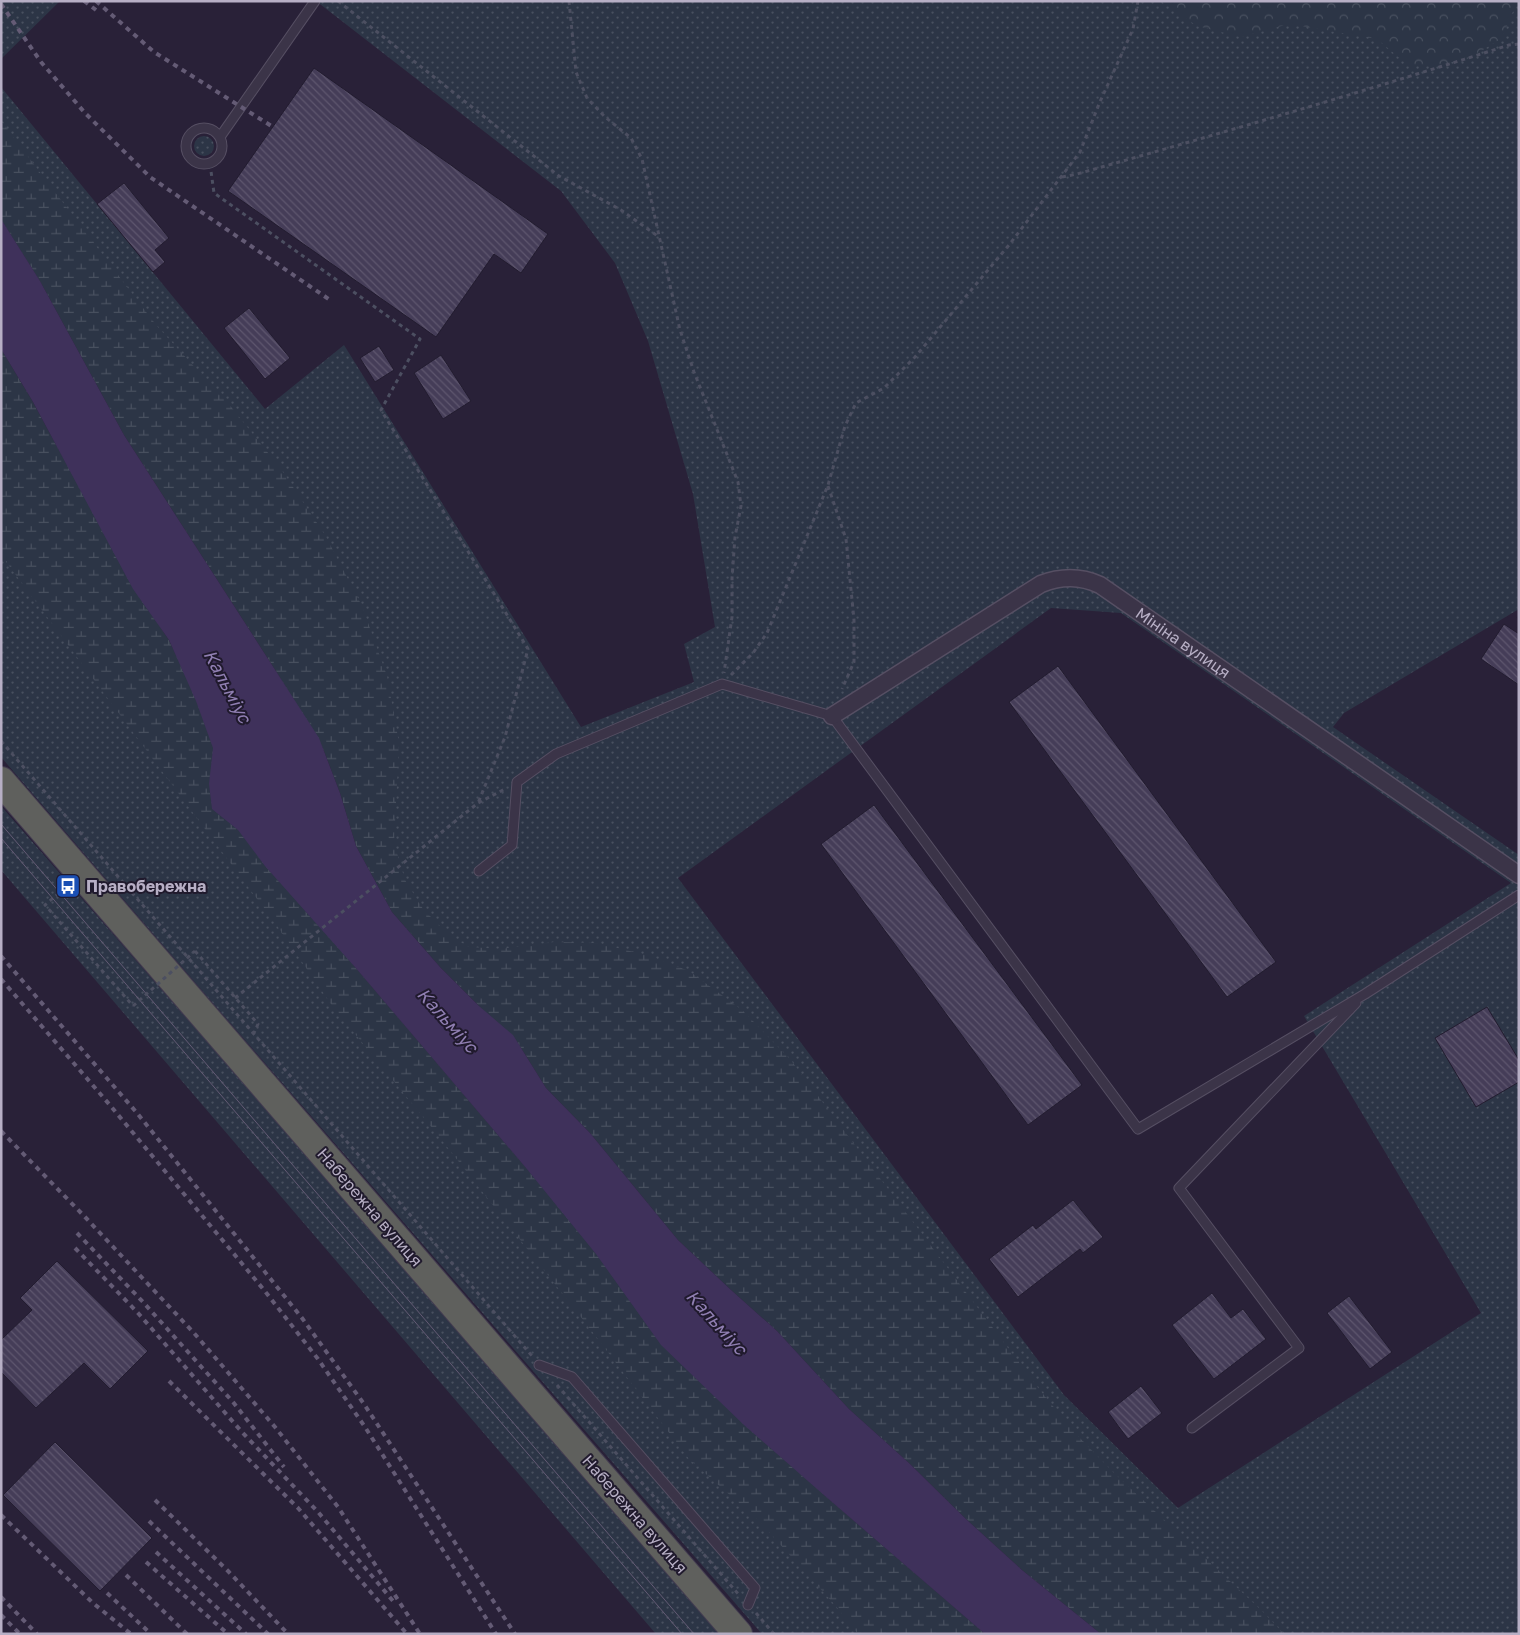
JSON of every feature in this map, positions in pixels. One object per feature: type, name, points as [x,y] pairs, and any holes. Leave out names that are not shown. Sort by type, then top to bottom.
[{"type":"highway","name":"Набережна вулиця","points":[[1,781],[738,1634]]},
{"type":"street","name":"Мініна вулиця","points":[[832,716],[1041,584],[1061,578],[1081,578],[1100,586],[1519,874]]},
{"type":"lane","points":[[220,137],[315,1]]},
{"type":"lane","points":[[198,129],[210,129],[220,137],[222,143],[220,156],[210,164],[204,165],[192,160],[188,155],[186,143],[192,132],[198,129]]},
{"type":"lane","points":[[479,871],[512,845],[517,782],[556,754],[722,684],[832,716],[1138,1129],[1365,994],[1519,895]]},
{"type":"lane","points":[[1192,1428],[1299,1348],[1179,1188],[1365,994]]},
{"type":"lane","points":[[539,1365],[572,1377],[755,1588],[748,1605]]},
{"type":"path","points":[[338,1],[558,176],[621,210],[659,237]]},
{"type":"path","points":[[570,1],[576,72],[587,98],[605,118],[631,138],[642,159],[680,330],[694,372],[738,482],[741,506],[735,537],[732,617],[722,684]]},
{"type":"path","points":[[722,684],[753,653],[767,633],[828,485],[845,426],[856,403],[884,388],[915,357],[1009,245],[1080,152],[1099,104],[1133,29],[1138,1]]},
{"type":"path","points":[[1061,177],[1265,121],[1519,44]]},
{"type":"path","points":[[210,164],[214,193],[420,339],[381,410],[528,649],[505,737],[478,804]]},
{"type":"path","points":[[828,485],[846,538],[854,620],[854,662],[832,716]]},
{"type":"path","points":[[1,741],[539,1365],[774,1634]]},
{"type":"path","points":[[235,998],[478,804],[517,782]]},
{"type":"path","points":[[68,886],[45,905],[133,1006],[195,951],[258,1024],[254,1033]]},
{"type":"green space","points":[[1,1],[60,1],[1,59]]},
{"type":"green space","points":[[316,1],[1519,1],[1519,609],[1344,713],[1333,727],[1519,855],[1519,1634],[1101,1634],[479,1006],[1,219],[1,87],[265,409],[344,345],[581,727],[694,682],[684,644],[715,627],[693,494],[648,341],[615,263],[561,191]],"holes":[[[1051,608],[1121,613],[1511,883],[1304,1016],[1481,1313],[1178,1508],[1064,1395],[678,878]]]},
{"type":"green space","points":[[1161,1],[1514,1],[1514,9],[1502,38],[1473,56],[1441,65],[1408,65],[1377,39],[1289,24],[1241,37],[1197,26]]},
{"type":"green space","points":[[1,121],[156,325],[232,408],[281,469],[325,535],[362,606],[387,676],[399,743],[394,843],[405,880],[423,909],[450,936],[469,947],[501,949],[554,942],[596,943],[647,955],[689,971],[742,1010],[790,1059],[1039,1389],[1074,1432],[1113,1472],[1263,1612],[1284,1634],[1101,1634],[1022,1570],[966,1519],[909,1463],[849,1409],[777,1331],[678,1240],[590,1133],[546,1088],[513,1035],[479,1006],[440,967],[392,912],[356,846],[340,793],[319,738],[124,435],[40,281],[1,219]]},
{"type":"green space","points":[[204,136],[211,139],[214,146],[211,153],[204,156],[197,153],[194,146],[197,139]]},
{"type":"green space","points":[[1,349],[354,966],[526,1168],[825,1496],[985,1634],[762,1634],[1,757]]},
{"type":"green space","points":[[1,349],[33,402],[133,589],[169,640],[196,701],[213,748],[209,784],[212,809],[238,830],[265,866],[354,966],[526,1168],[596,1254],[744,1425],[985,1634],[858,1634],[835,1605],[757,1519],[689,1459],[591,1330],[437,1134],[333,1007],[278,927],[1,555]]},
{"type":"green space","points":[[1,806],[719,1634],[656,1634],[1,870]]},
{"type":"water","name":"Кальміус","points":[[1,219],[40,281],[124,435],[319,738],[340,793],[356,846],[392,912],[440,967],[479,1006],[513,1035],[546,1088],[590,1133],[678,1240],[777,1331],[849,1409],[909,1463],[966,1519],[1022,1570],[1101,1634],[985,1634],[744,1425],[661,1345],[596,1254],[526,1168],[354,966],[265,866],[238,830],[212,809],[209,784],[213,748],[196,701],[169,640],[133,589],[33,402],[1,349]]},
{"type":"building","points":[[314,68],[548,234],[521,273],[494,254],[436,337],[228,191]]},
{"type":"building","points":[[124,183],[169,238],[155,250],[165,262],[153,272],[97,204]]},
{"type":"building","points":[[249,308],[290,358],[265,379],[224,328]]},
{"type":"building","points":[[379,346],[394,370],[375,382],[360,358]]},
{"type":"building","points":[[441,355],[471,401],[443,419],[414,373]]},
{"type":"building","points":[[1504,624],[1519,634],[1519,685],[1481,659]]},
{"type":"building","points":[[1058,666],[1276,962],[1227,997],[1009,702]]},
{"type":"building","points":[[874,805],[1082,1085],[1028,1125],[821,844]]},
{"type":"building","points":[[1487,1007],[1519,1060],[1519,1082],[1476,1107],[1435,1038]]},
{"type":"building","points":[[1073,1200],[1103,1237],[1083,1253],[1080,1249],[1018,1297],[989,1259],[1033,1225],[1036,1229]]},
{"type":"building","points":[[57,1261],[148,1351],[110,1389],[84,1363],[36,1408],[1,1372],[1,1340],[32,1310],[20,1298]]},
{"type":"building","points":[[1212,1293],[1231,1318],[1243,1309],[1266,1339],[1214,1379],[1172,1325]]},
{"type":"building","points":[[1349,1296],[1392,1352],[1370,1369],[1327,1313]]},
{"type":"building","points":[[1141,1386],[1162,1413],[1128,1439],[1108,1412]]},
{"type":"building","points":[[55,1442],[152,1538],[100,1591],[3,1495]]},
{"type":"tram line","points":[[1,824],[694,1634]]},
{"type":"tram line","points":[[1,838],[682,1634]]},
{"type":"railway","points":[[84,1],[100,13]]},
{"type":"railway","points":[[96,1],[154,52],[273,127]]},
{"type":"railway","points":[[1,4],[41,62],[85,113],[150,177],[330,300]]},
{"type":"railway","points":[[1,956],[137,1113],[302,1318],[364,1404],[515,1634]]},
{"type":"railway","points":[[1,979],[109,1104],[264,1290],[318,1359],[365,1427],[496,1634]]},
{"type":"railway","points":[[1,1131],[194,1333],[275,1427],[338,1507],[420,1634]]},
{"type":"railway","points":[[77,1233],[143,1302],[233,1402],[284,1467]]},
{"type":"railway","points":[[75,1248],[138,1313],[241,1431],[318,1512],[393,1601]]},
{"type":"railway","points":[[169,1381],[298,1508],[407,1634]]},
{"type":"railway","points":[[155,1500],[228,1571],[288,1634]]},
{"type":"railway","points":[[1,1515],[93,1603],[131,1634]]},
{"type":"railway","points":[[149,1521],[268,1634]]},
{"type":"railway","points":[[156,1552],[246,1634]]},
{"type":"railway","points":[[146,1562],[228,1634]]},
{"type":"railway","points":[[126,1575],[187,1634]]},
{"type":"railway","points":[[107,1593],[151,1634]]},
{"type":"railway","points":[[1,1597],[37,1634]]},
{"type":"railway","points":[[1,1615],[20,1634]]},
{"type":"place","name":"Правобережна","points":[[68,886]]}]
